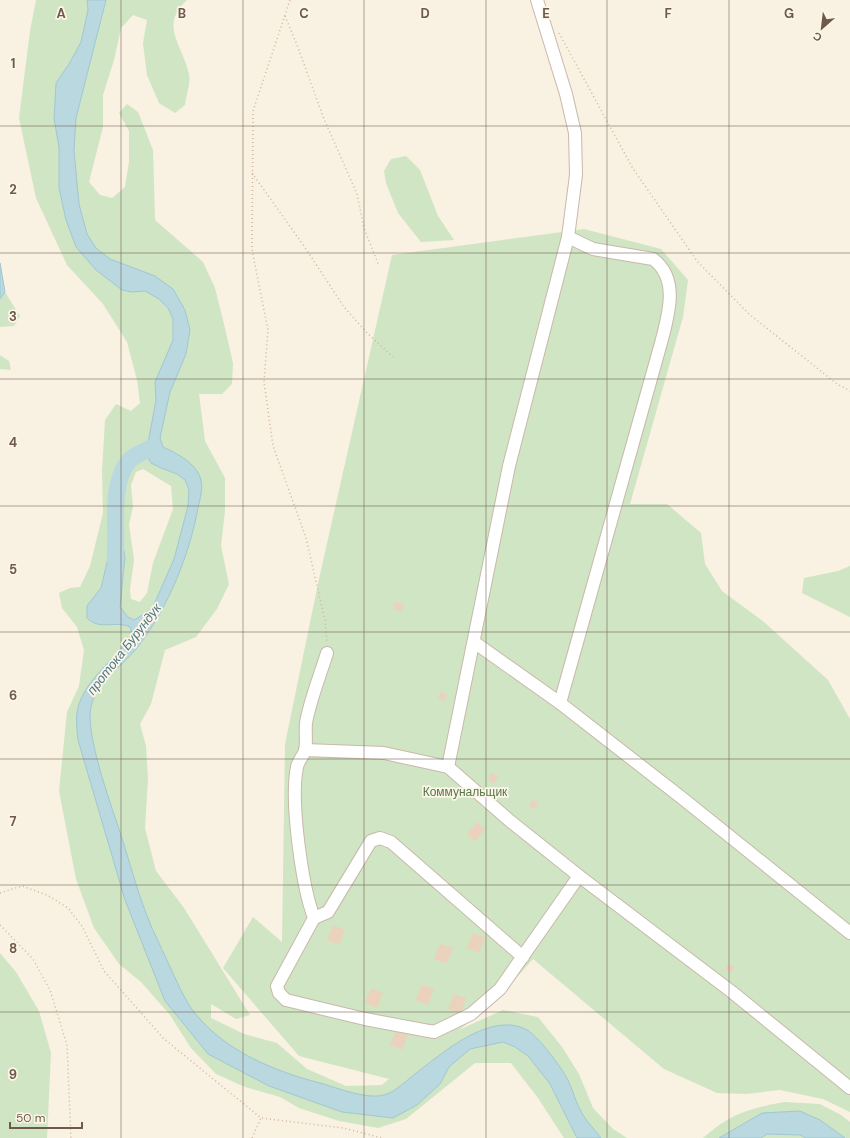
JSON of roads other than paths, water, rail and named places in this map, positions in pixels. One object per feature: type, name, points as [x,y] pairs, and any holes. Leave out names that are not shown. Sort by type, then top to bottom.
[{"type":"street","points":[[448,767],[508,466],[568,237],[576,176],[575,133],[566,94],[537,0]]},
{"type":"street","points":[[560,704],[661,343],[668,315],[670,284],[660,264],[653,260],[593,250],[568,237]]},
{"type":"street","points":[[474,642],[560,704],[676,793],[850,933]]},
{"type":"street","points":[[314,918],[307,895],[295,805],[297,767],[305,750],[306,723],[327,653]]},
{"type":"street","points":[[305,750],[384,753],[448,767],[510,821],[579,876],[732,992],[850,1088]]},
{"type":"street","points":[[523,957],[391,842],[380,838],[372,841],[328,912],[314,918],[277,986],[282,997],[286,1000],[400,1027],[434,1032],[472,1014],[500,989],[523,957],[579,876]]},
{"type":"water","name":"протока Бурундук","points":[[87,0],[106,0],[76,118],[74,151],[79,204],[87,234],[96,248],[110,259],[155,276],[173,289],[185,310],[190,330],[186,354],[170,392],[160,438],[163,447],[174,452],[191,464],[199,474],[202,483],[189,544],[169,596],[150,629],[134,652],[99,688],[91,707],[90,719],[99,768],[138,891],[154,933],[184,996],[195,1014],[225,1042],[255,1060],[287,1073],[344,1091],[363,1095],[380,1096],[394,1090],[438,1056],[467,1037],[483,1030],[498,1026],[513,1025],[527,1030],[549,1052],[567,1078],[583,1115],[601,1138],[577,1138],[550,1084],[528,1056],[515,1047],[503,1042],[470,1049],[449,1067],[440,1084],[417,1105],[393,1118],[342,1112],[269,1086],[208,1054],[165,1001],[125,900],[78,740],[77,730],[77,712],[80,700],[93,680],[118,653],[132,633],[130,627],[124,625],[102,625],[92,622],[87,618],[87,606],[101,588],[113,537],[118,536],[122,539],[125,557],[120,607],[128,617],[134,620],[152,609],[174,559],[188,506],[189,490],[185,480],[177,474],[151,463],[146,454],[156,400],[155,382],[173,340],[173,319],[168,308],[159,299],[145,291],[132,292],[122,290],[96,270],[76,247],[66,220],[59,188],[59,147],[54,119],[56,83],[69,64],[81,42],[88,10]]},
{"type":"water","points":[[0,263],[5,292],[0,299]]},
{"type":"water","points":[[800,1111],[820,1120],[845,1138],[806,1138],[800,1135],[767,1134],[761,1138],[719,1138],[762,1113]]},
{"type":"waterway","points":[[115,559],[116,508],[119,482],[129,461],[136,455],[151,448]]},
{"type":"park label","name":"Коммунальщик","points":[[465,792]]}]
